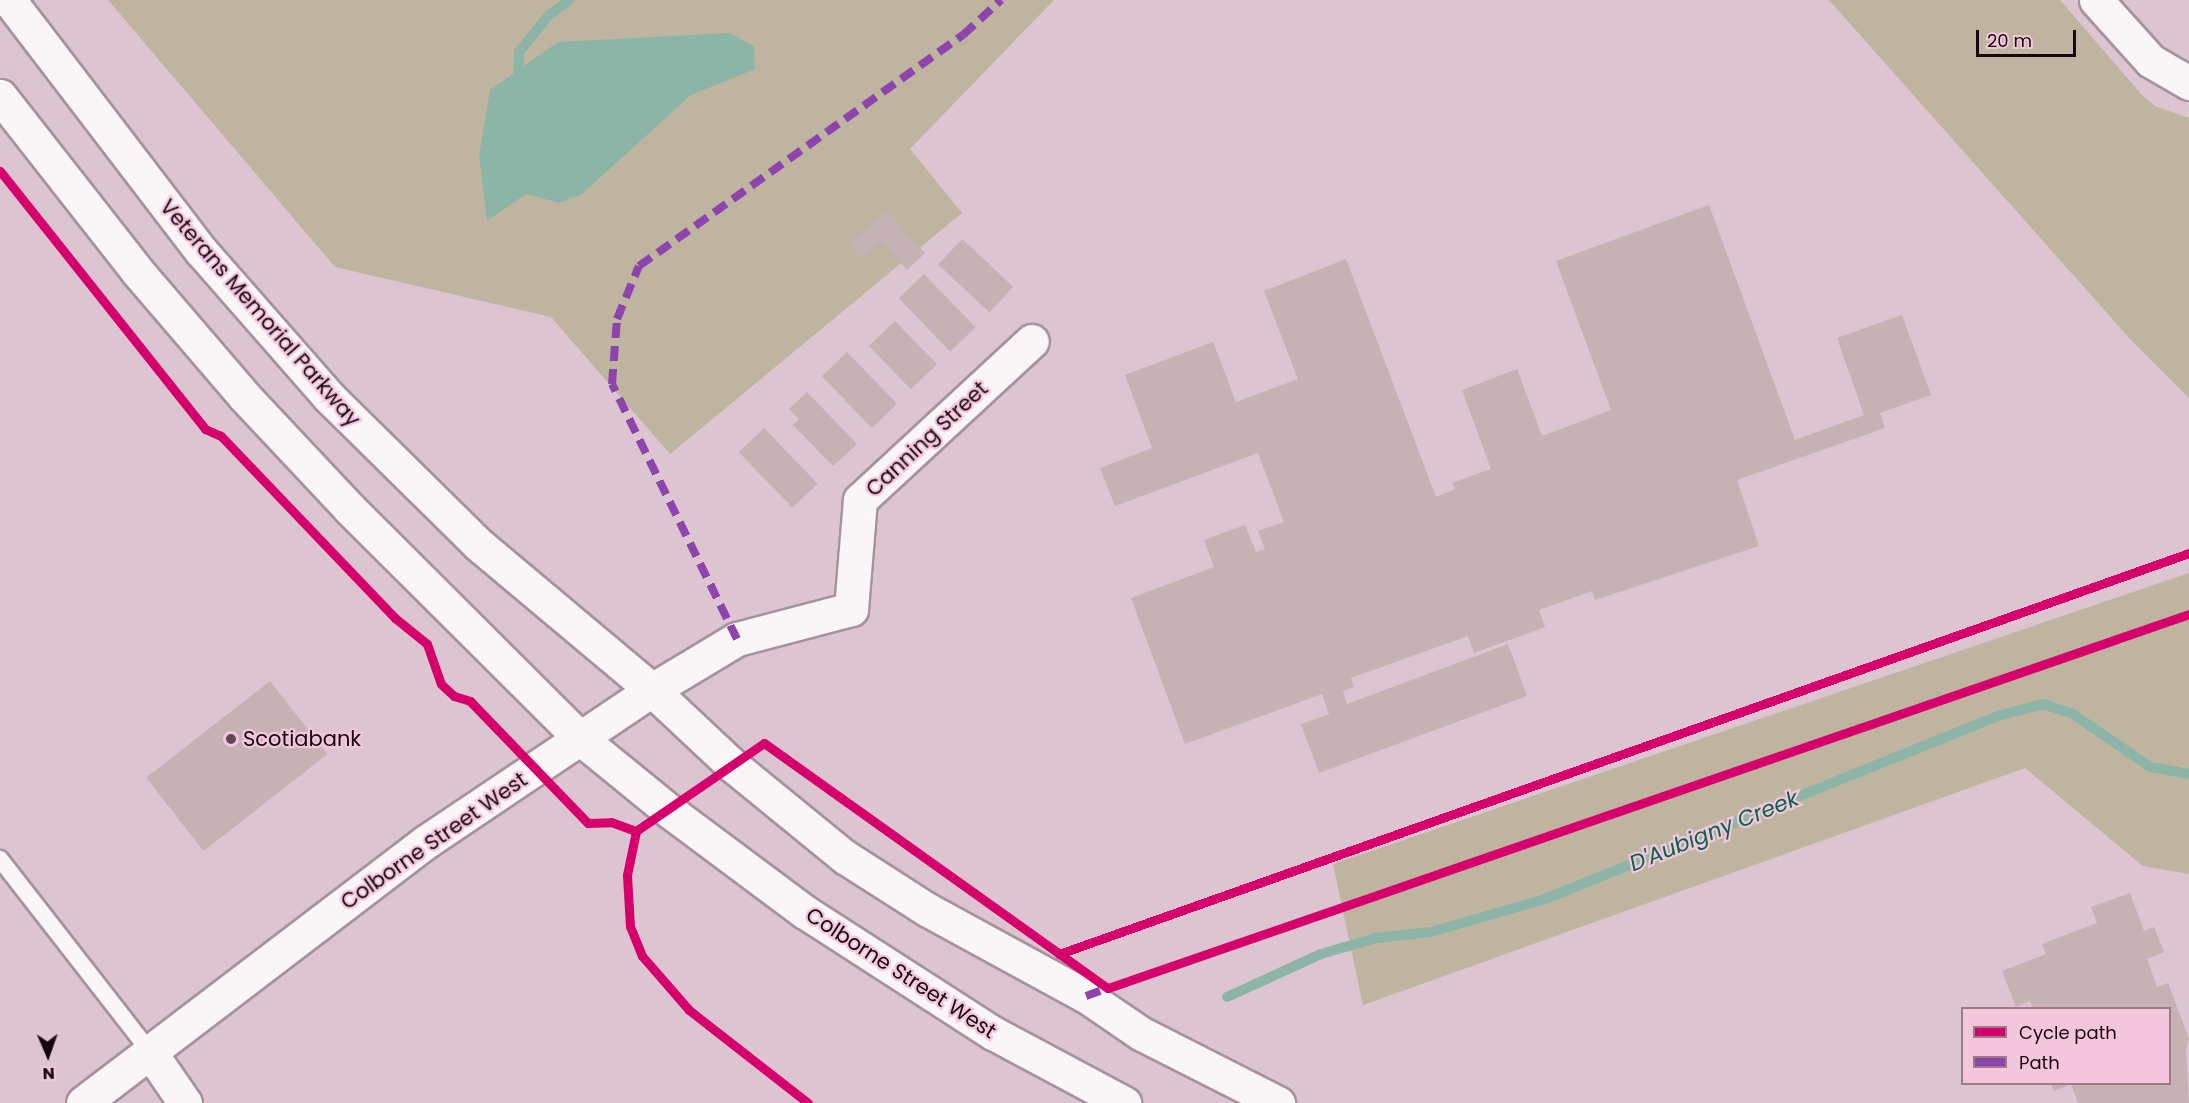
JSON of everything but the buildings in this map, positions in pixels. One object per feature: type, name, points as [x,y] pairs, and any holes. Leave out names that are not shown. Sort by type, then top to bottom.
[{"type":"main road","name":"Veterans Memorial Parkway","points":[[9,0],[202,252],[330,398],[478,544],[652,690]]},
{"type":"main road","points":[[2096,0],[2151,61],[2189,83]]},
{"type":"main road","points":[[0,96],[137,271],[244,396],[350,509],[581,739]]},
{"type":"main road","name":"Canning Street","points":[[581,739],[652,690],[737,639],[851,609],[860,500],[1032,341]]},
{"type":"main road","points":[[652,690],[732,765],[846,857],[1004,954],[1086,996],[1140,1033],[1278,1103]]},
{"type":"main road","name":"Colborne Street West","points":[[83,1103],[427,841],[581,739],[668,810],[805,912],[993,1033],[1124,1103]]},
{"type":"main road","points":[[150,1052],[185,1103]]},
{"type":"lane","points":[[0,859],[150,1052]]},
{"type":"shaded area","points":[[108,0],[1054,0],[910,149],[962,213],[670,454],[551,317],[335,267]]},
{"type":"shaded area","points":[[1829,0],[2060,0],[2141,94],[2155,106],[2189,118],[2189,398],[2130,339]]},
{"type":"shaded area","points":[[730,33],[754,46],[755,69],[691,95],[582,194],[560,203],[526,194],[487,221],[479,156],[490,90],[558,42]]},
{"type":"shaded area","points":[[2189,573],[2189,874],[2143,866],[2025,768],[1363,1005],[1333,864]]},
{"type":"waterway","points":[[518,84],[519,52],[548,16],[569,0]]},
{"type":"waterway","name":"D'Aubigny Creek","points":[[1227,997],[1321,954],[1376,938],[1431,932],[1545,899],[1998,716],[2043,704],[2073,714],[2150,767],[2189,774]]},
{"type":"marked path","points":[[737,639],[612,384],[617,319],[639,266],[963,35],[1001,0]]},
{"type":"marked path","points":[[1086,996],[1108,988]]},
{"type":"cycle path","points":[[0,171],[205,429],[221,436],[395,618],[427,644],[441,684],[454,696],[470,701],[588,823],[611,822],[636,831]]},
{"type":"cycle path","points":[[1059,954],[2189,553]]},
{"type":"cycle path","points":[[808,1103],[689,1010],[642,956],[630,926],[627,875],[636,831],[764,743],[1108,988],[2189,614]]},
{"type":"place","name":"Scotiabank","points":[[231,739]]}]
